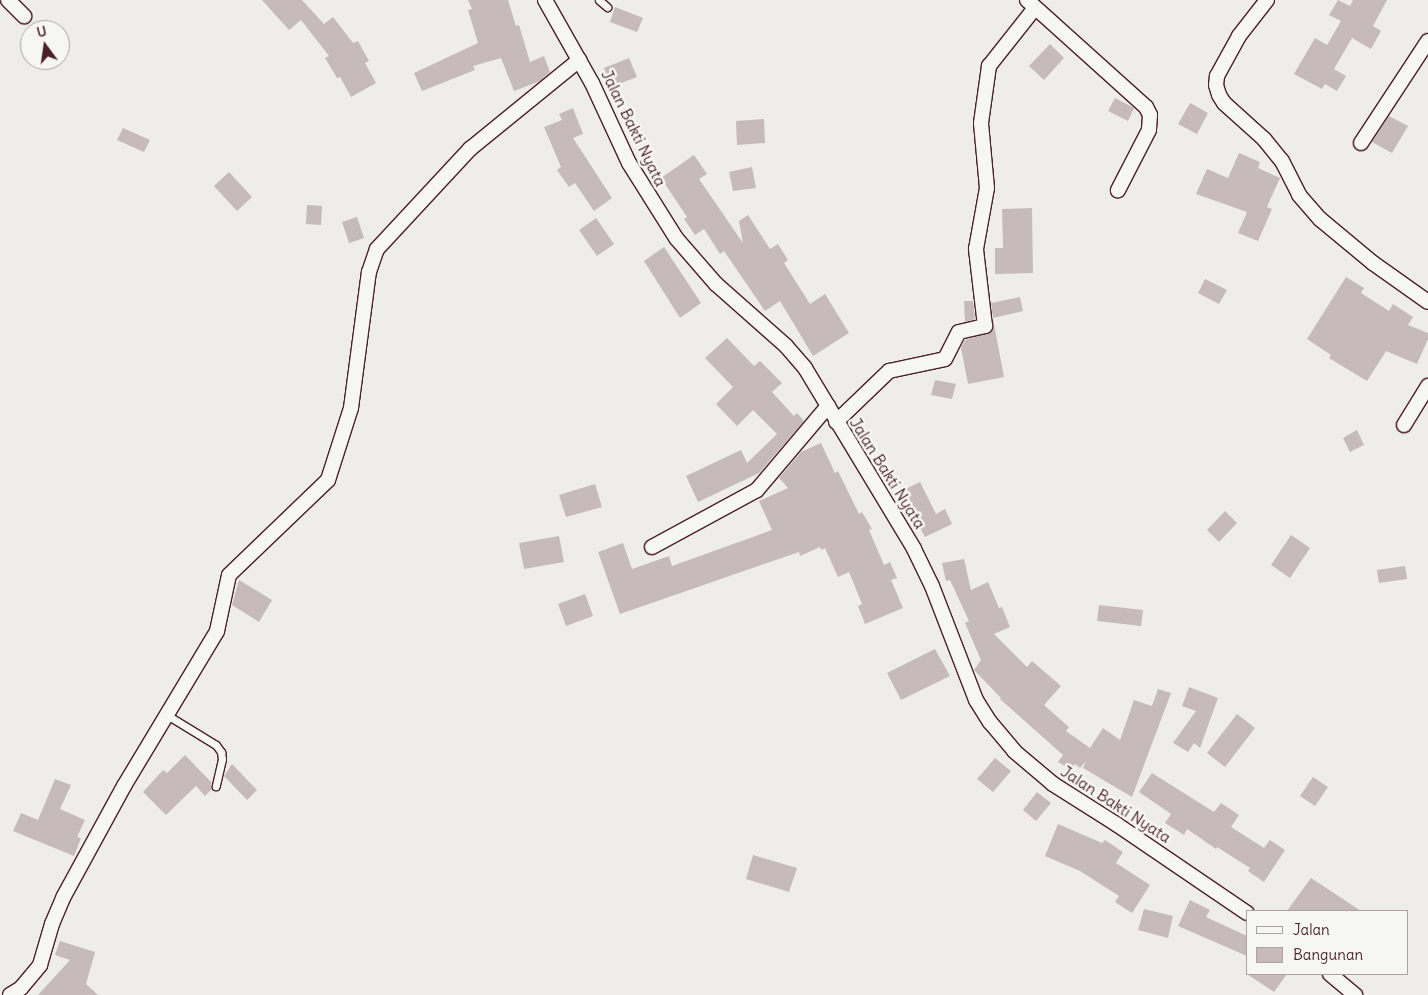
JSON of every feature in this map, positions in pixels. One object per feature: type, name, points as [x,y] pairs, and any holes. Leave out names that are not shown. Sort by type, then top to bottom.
[{"type":"street","points":[[8,0],[24,16]]},
{"type":"street","name":"Jalan Bakti Nyata","points":[[545,0],[580,60],[628,163],[676,238],[716,284],[786,346],[805,368],[914,549],[943,614],[976,700],[990,722],[1008,744],[1053,784],[1116,824],[1246,912]]},
{"type":"street","points":[[1267,0],[1239,36],[1217,76],[1216,85],[1219,95],[1224,103],[1264,139],[1282,161],[1299,195],[1320,219],[1373,263],[1428,302]]},
{"type":"street","points":[[836,422],[889,371],[945,359],[959,332],[985,326],[976,249],[987,188],[981,123],[989,66],[1031,4],[1146,107],[1150,115],[1149,130],[1118,190]]},
{"type":"street","points":[[1361,143],[1428,41]]},
{"type":"street","points":[[10,995],[21,988],[40,965],[52,924],[64,896],[124,786],[216,631],[229,575],[328,480],[351,408],[369,272],[377,249],[470,150],[580,60]]},
{"type":"street","points":[[1404,425],[1428,386]]},
{"type":"street","points":[[652,547],[757,490],[828,406]]},
{"type":"street","points":[[1331,975],[1355,995]]},
{"type":"lane","points":[[599,0],[607,7]]},
{"type":"lane","points":[[167,715],[216,745],[221,752],[222,759],[216,786]]},
{"type":"building","points":[[262,0],[302,0],[324,24],[333,17],[353,43],[358,41],[369,61],[365,63],[376,83],[351,97],[340,77],[337,78],[325,58],[329,56],[301,20],[289,30]]},
{"type":"building","points":[[468,0],[508,0],[516,26],[519,25],[530,62],[544,56],[550,72],[540,81],[514,91],[501,58],[473,66],[475,70],[422,91],[414,73],[478,43],[468,10],[472,9]]},
{"type":"building","points":[[1338,0],[1350,6],[1353,0],[1387,0],[1373,26],[1381,31],[1371,49],[1352,38],[1334,69],[1346,76],[1337,91],[1325,84],[1322,89],[1294,74],[1315,38],[1327,45],[1341,21],[1329,15]]},
{"type":"building","points":[[615,7],[643,18],[637,32],[610,22]]},
{"type":"building","points":[[1050,44],[1064,58],[1044,80],[1029,66]]},
{"type":"building","points":[[629,58],[637,77],[611,87],[604,68]]},
{"type":"building","points":[[1115,98],[1134,108],[1128,121],[1108,111]]},
{"type":"building","points":[[1190,103],[1208,113],[1197,134],[1178,124]]},
{"type":"building","points":[[573,108],[583,134],[573,138],[612,198],[594,211],[575,183],[569,187],[557,170],[561,167],[544,127],[562,120],[559,114]]},
{"type":"building","points":[[1389,116],[1408,126],[1392,153],[1372,142]]},
{"type":"building","points":[[764,119],[765,143],[737,145],[736,121]]},
{"type":"building","points":[[123,128],[150,140],[144,152],[117,140]]},
{"type":"building","points":[[1239,153],[1260,162],[1258,168],[1280,178],[1267,207],[1272,209],[1258,241],[1238,233],[1247,212],[1196,194],[1207,169],[1228,178]]},
{"type":"building","points":[[694,155],[707,174],[699,179],[743,243],[739,221],[748,215],[770,249],[778,244],[788,260],[784,263],[810,304],[825,294],[849,333],[813,356],[780,301],[765,311],[724,251],[720,254],[704,229],[695,235],[684,219],[687,217],[661,178]]},
{"type":"building","points":[[752,167],[756,188],[733,191],[729,172]]},
{"type":"building","points":[[229,172],[252,197],[237,211],[214,186]]},
{"type":"building","points":[[307,205],[322,206],[321,225],[306,224]]},
{"type":"building","points":[[1032,208],[1033,273],[995,274],[995,248],[1003,248],[1002,209]]},
{"type":"building","points":[[357,217],[364,238],[349,243],[342,222]]},
{"type":"building","points":[[596,218],[614,244],[597,256],[579,230]]},
{"type":"building","points":[[664,247],[701,303],[680,318],[644,261]]},
{"type":"building","points":[[1346,277],[1364,288],[1361,293],[1389,311],[1393,304],[1413,317],[1408,325],[1428,333],[1428,339],[1417,364],[1386,351],[1367,381],[1329,358],[1331,355],[1307,339]]},
{"type":"building","points":[[1205,279],[1227,290],[1219,304],[1198,293]]},
{"type":"building","points":[[1020,297],[1023,311],[993,318],[991,303]]},
{"type":"building","points":[[964,301],[973,301],[975,319],[965,322]]},
{"type":"building","points":[[993,319],[1004,377],[968,384],[961,348],[965,340],[991,332]]},
{"type":"building","points":[[727,338],[754,366],[760,361],[782,383],[772,392],[794,416],[797,413],[804,421],[759,473],[698,502],[686,476],[741,450],[747,463],[777,434],[753,410],[737,426],[716,404],[733,387],[705,358]]},
{"type":"building","points":[[935,380],[956,384],[952,399],[931,395]]},
{"type":"building","points":[[1357,430],[1364,445],[1350,452],[1343,438]]},
{"type":"building","points":[[821,443],[835,473],[838,471],[859,514],[862,512],[872,529],[869,530],[884,565],[890,562],[897,578],[891,580],[903,608],[865,624],[858,606],[862,604],[849,572],[838,577],[825,548],[821,550],[820,547],[800,556],[799,552],[620,614],[598,552],[623,543],[632,569],[669,556],[672,566],[772,530],[759,501],[788,488],[779,478],[801,452]]},
{"type":"building","points":[[920,482],[936,514],[945,509],[952,524],[925,537],[912,513],[906,516],[895,494]]},
{"type":"building","points":[[595,484],[602,507],[566,517],[559,495]]},
{"type":"building","points":[[1225,511],[1237,523],[1219,542],[1207,530]]},
{"type":"building","points":[[1291,535],[1310,548],[1290,578],[1271,565]]},
{"type":"building","points":[[559,536],[564,562],[524,569],[519,543]]},
{"type":"building","points":[[964,559],[971,590],[988,582],[999,608],[1002,607],[1010,627],[994,634],[1027,667],[1032,661],[1061,686],[1044,705],[1069,727],[1066,731],[1090,748],[1103,728],[1120,740],[1134,700],[1152,706],[1158,689],[1171,693],[1132,797],[1083,768],[1086,761],[1080,768],[1075,764],[1071,770],[1058,762],[1063,755],[1000,699],[974,670],[981,660],[965,623],[969,621],[950,580],[946,581],[942,563]]},
{"type":"building","points":[[1405,566],[1407,579],[1379,583],[1377,570]]},
{"type":"building","points":[[239,580],[272,600],[259,622],[232,605]]},
{"type":"building","points":[[585,594],[593,616],[566,626],[558,604]]},
{"type":"building","points":[[1099,605],[1143,610],[1141,626],[1097,621]]},
{"type":"building","points":[[935,649],[950,676],[901,700],[887,673]]},
{"type":"building","points":[[1189,687],[1218,698],[1200,748],[1194,743],[1188,752],[1173,743],[1196,711],[1182,706]]},
{"type":"building","points":[[1237,714],[1255,728],[1225,767],[1207,753]]},
{"type":"building","points":[[185,755],[211,782],[212,789],[205,796],[196,786],[166,815],[143,792],[163,770],[167,773]]},
{"type":"building","points":[[995,758],[1011,771],[993,792],[977,779]]},
{"type":"building","points":[[232,764],[257,790],[247,800],[224,776]]},
{"type":"building","points":[[1152,773],[1214,812],[1221,803],[1239,815],[1231,827],[1264,848],[1270,840],[1285,850],[1264,882],[1248,871],[1250,868],[1217,847],[1216,849],[1187,829],[1184,835],[1165,823],[1171,814],[1139,792]]},
{"type":"building","points":[[1313,777],[1328,787],[1315,806],[1300,796]]},
{"type":"building","points":[[55,779],[71,785],[60,809],[85,820],[77,837],[81,838],[74,856],[13,831],[21,813],[38,820]]},
{"type":"building","points":[[1037,792],[1051,803],[1036,821],[1023,810]]},
{"type":"building","points":[[1058,824],[1102,843],[1105,840],[1123,852],[1116,863],[1150,885],[1132,913],[1115,902],[1119,896],[1080,871],[1045,856]]},
{"type":"building","points":[[753,855],[797,868],[789,892],[746,879]]},
{"type":"building","points":[[1311,878],[1359,910],[1288,910]]},
{"type":"building","points":[[1190,900],[1210,910],[1206,917],[1246,936],[1246,956],[1178,926]]},
{"type":"building","points":[[1144,909],[1173,916],[1168,938],[1138,930]]},
{"type":"building","points":[[60,941],[95,952],[86,984],[98,995],[38,995],[70,960],[55,955]]},
{"type":"building","points":[[1248,975],[1286,975],[1274,992]]}]
